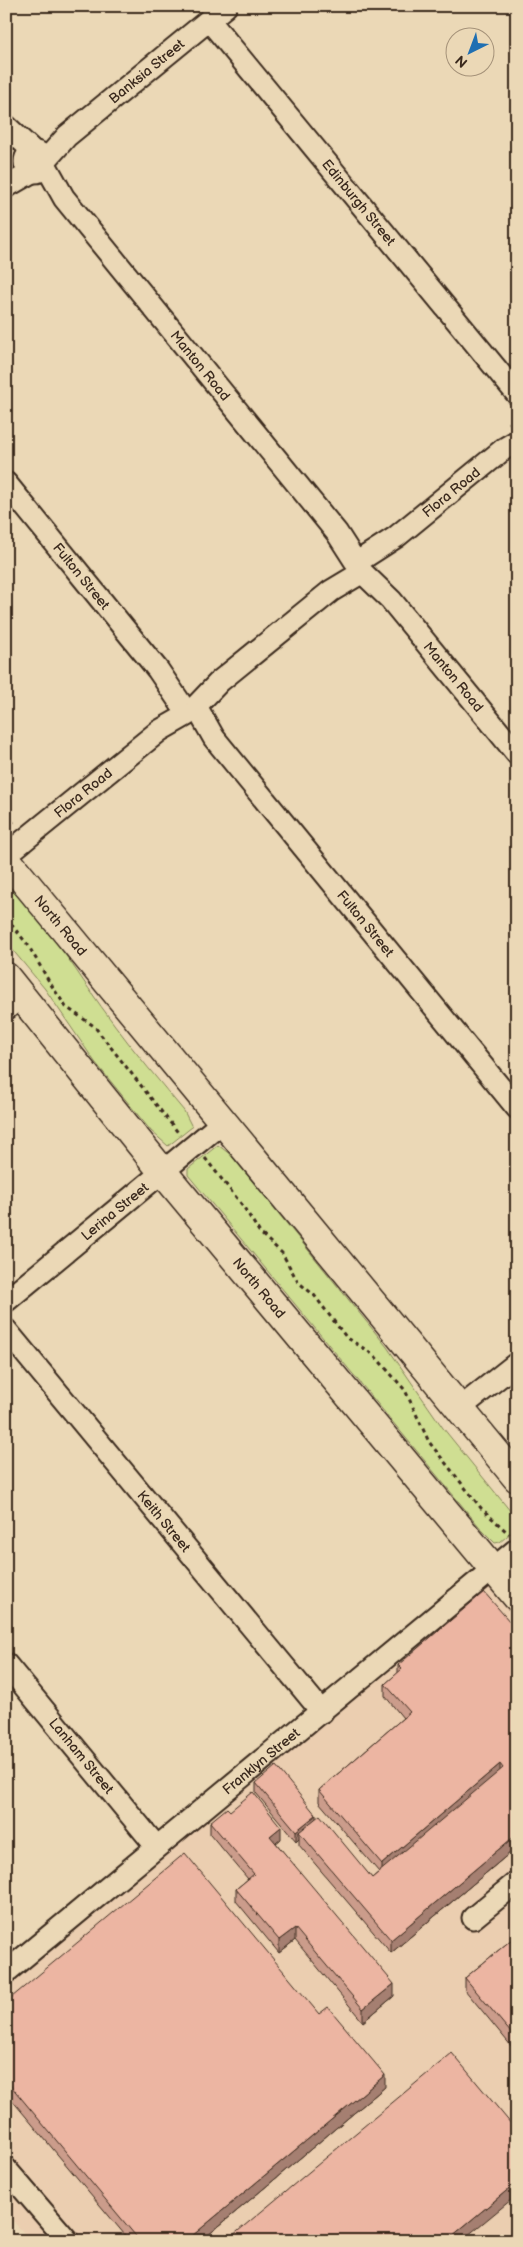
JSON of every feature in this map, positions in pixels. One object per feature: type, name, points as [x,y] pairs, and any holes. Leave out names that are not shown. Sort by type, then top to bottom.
[{"type":"highway","name":"North Road","points":[[6,859],[224,1120],[517,1478]]},
{"type":"highway","name":"North Road","points":[[11,994],[162,1171],[517,1597]]},
{"type":"street","name":"Banksia Street","points":[[6,185],[226,6]]},
{"type":"street","name":"Edinburgh Street","points":[[209,20],[514,394]]},
{"type":"street","name":"Manton Road","points":[[6,127],[517,754]]},
{"type":"street","name":"Flora Road","points":[[6,854],[513,441]]},
{"type":"street","name":"Fulton Street","points":[[6,483],[517,1108]]},
{"type":"street","name":"Lerina Street","points":[[6,1301],[224,1120]]},
{"type":"street","name":"Keith Street","points":[[6,1330],[322,1712]]},
{"type":"street","points":[[459,1409],[517,1363]]},
{"type":"street","name":"Franklyn Street","points":[[6,1972],[517,1549]]},
{"type":"street","name":"Lanham Street","points":[[6,1664],[156,1846]]},
{"type":"street","points":[[473,1918],[517,1882]]},
{"type":"street","points":[[6,2168],[68,2241]]},
{"type":"path","points":[[6,918],[28,944],[66,1007],[94,1026],[176,1132],[206,1158],[243,1206],[260,1233],[282,1253],[298,1282],[314,1295],[346,1337],[374,1355],[405,1390],[429,1442],[481,1508],[517,1541]]},
{"type":"shaded area","points":[[489,1583],[517,1617],[517,2241],[31,2241],[6,2213],[6,1983]]},
{"type":"green space","points":[[6,885],[37,917],[122,1035],[184,1111],[192,1127],[168,1146],[151,1131],[95,1062],[45,989],[6,942]]},
{"type":"green space","points":[[218,1145],[231,1155],[387,1347],[443,1428],[511,1512],[517,1528],[500,1542],[495,1543],[483,1531],[188,1175],[188,1169]]},
{"type":"building","points":[[484,1592],[517,1630],[517,1834],[391,1940],[299,1832],[320,1815],[372,1878],[503,1768],[500,1764],[382,1864],[319,1790],[410,1712],[385,1684],[402,1669],[398,1665]]},
{"type":"building","points":[[276,1766],[316,1815],[296,1831],[256,1783]]},
{"type":"building","points":[[253,1792],[281,1827],[270,1836],[394,1984],[363,2009],[295,1928],[279,1940],[236,1889],[254,1874],[210,1822],[227,1808],[230,1811]]},
{"type":"building","points":[[185,1853],[319,2014],[328,2007],[385,2075],[186,2241],[140,2241],[6,2080],[6,2002]]},
{"type":"building","points":[[517,1935],[517,2040],[465,1978]]},
{"type":"building","points":[[452,2053],[517,2131],[517,2182],[446,2241],[226,2241]]}]
